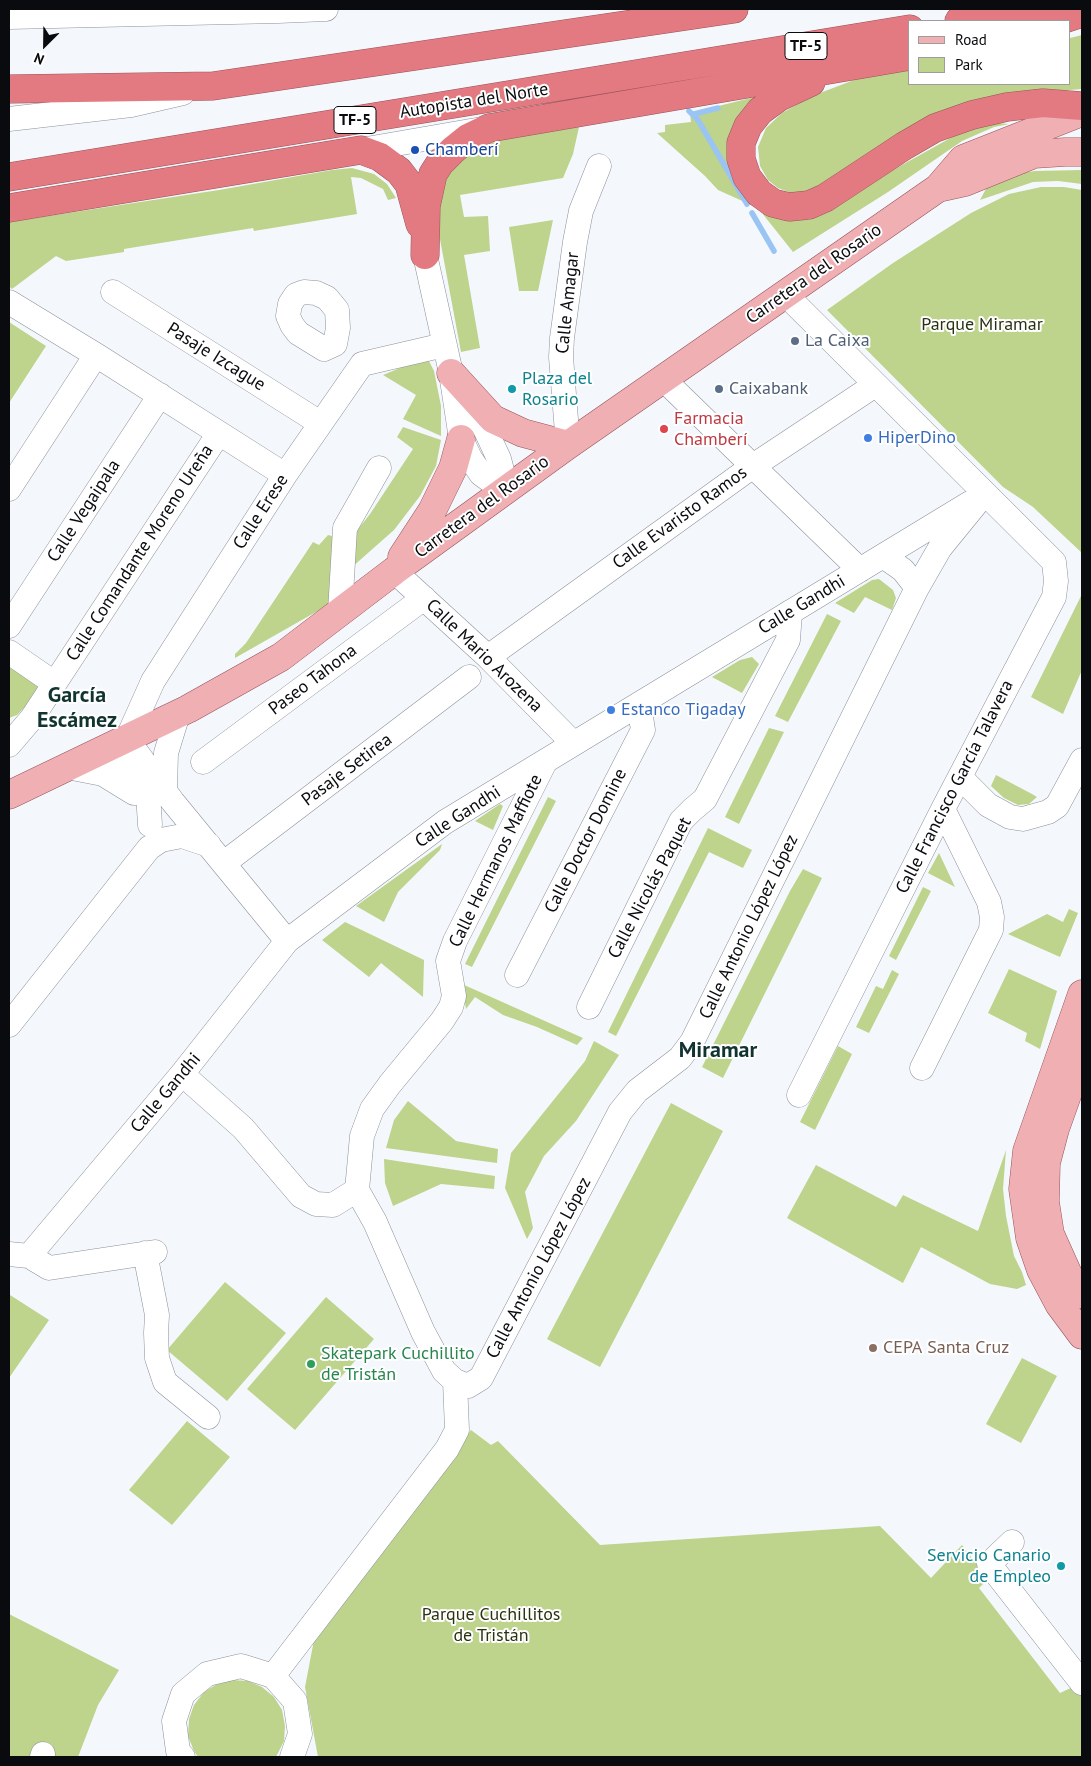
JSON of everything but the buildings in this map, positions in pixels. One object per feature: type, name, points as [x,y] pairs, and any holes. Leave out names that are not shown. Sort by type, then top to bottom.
[{"type":"highway","points":[[9,90],[213,86],[734,9]]},
{"type":"highway","points":[[965,20],[1036,9]]},
{"type":"highway","points":[[1061,20],[1082,13]]},
{"type":"highway","name":"Autopista del Norte","points":[[9,177],[908,29]]},
{"type":"highway","points":[[425,255],[426,206],[433,174],[440,163],[453,150],[468,138],[488,128],[908,56]]},
{"type":"highway","points":[[588,110],[702,63]]},
{"type":"highway","points":[[842,68],[779,97],[760,111],[748,126],[741,143],[741,159],[747,177],[759,193],[773,203],[789,207],[809,205],[825,198],[935,128],[972,116],[1007,108],[1043,103],[1082,106]]},
{"type":"highway","points":[[9,208],[361,150],[388,162],[399,171],[409,184],[418,217],[425,255]]},
{"type":"main road","name":"Carretera del Rosario","points":[[9,795],[178,714],[281,657],[394,571],[568,445],[938,188],[963,159],[1082,112]]},
{"type":"main road","name":"Carretera del Rosario","points":[[938,188],[965,182],[1034,154],[1082,152]]},
{"type":"main road","points":[[1006,165],[1082,164]]},
{"type":"main road","points":[[451,373],[493,419],[522,433],[568,445]]},
{"type":"main road","points":[[394,571],[432,511],[453,468],[461,439]]},
{"type":"main road","points":[[1082,994],[1027,1151],[1023,1189],[1030,1238],[1041,1270],[1059,1304],[1082,1334]]},
{"type":"main road","points":[[1079,1289],[1050,1234],[1045,1202],[1046,1163],[1055,1129],[1082,1053]]},
{"type":"street","points":[[9,16],[268,12],[326,9]]},
{"type":"street","points":[[9,119],[131,105],[213,86]]},
{"type":"street","points":[[361,150],[488,128]]},
{"type":"street","name":"Calle Amagar","points":[[568,445],[561,357],[562,338],[581,211],[599,166]]},
{"type":"street","points":[[425,255],[451,373],[461,439],[470,458],[481,474],[494,484],[507,489]]},
{"type":"street","name":"Pasaje Izcague","points":[[113,292],[320,423]]},
{"type":"street","name":"Calle Francisco García Talavera","points":[[785,294],[1054,562],[1056,581],[1054,597],[943,809],[799,1095]]},
{"type":"street","points":[[9,302],[285,475]]},
{"type":"street","points":[[335,344],[362,364],[444,344]]},
{"type":"street","points":[[9,489],[96,355]]},
{"type":"street","name":"Calle Erese","points":[[150,837],[148,793],[119,765],[153,681],[285,475],[362,364]]},
{"type":"street","points":[[451,373],[486,431],[499,459],[507,489]]},
{"type":"street","points":[[662,379],[860,570]]},
{"type":"street","name":"Calle Evaristo Ramos","points":[[488,657],[753,466],[875,385]]},
{"type":"street","name":"Calle Vegaipala","points":[[9,626],[160,396]]},
{"type":"street","name":"Calle Comandante Moreno Ureña","points":[[9,745],[32,718],[219,433]]},
{"type":"street","points":[[340,612],[345,528],[379,468]]},
{"type":"street","points":[[883,556],[903,570],[917,588],[940,548],[984,494]]},
{"type":"street","name":"Calle Gandhi","points":[[19,1255],[182,1074],[287,941],[445,822],[984,494]]},
{"type":"street","points":[[925,530],[933,537],[940,548]]},
{"type":"street","name":"Calle Mario Arozena","points":[[394,571],[488,657],[574,744]]},
{"type":"street","name":"Calle Antonio López López","points":[[455,1381],[468,1386],[481,1378],[620,1112],[637,1091],[680,1058],[692,1042],[917,588]]},
{"type":"street","name":"Paseo Tahona","points":[[203,762],[424,598]]},
{"type":"street","name":"Calle Nicolás Paquet","points":[[589,1007],[681,821],[705,799],[788,640],[790,612]]},
{"type":"street","points":[[9,652],[54,683]]},
{"type":"street","name":"Pasaje Setirea","points":[[217,854],[469,676]]},
{"type":"street","name":"Calle Doctor Domine","points":[[517,975],[642,730],[639,704]]},
{"type":"street","points":[[164,790],[166,753],[178,714]]},
{"type":"street","points":[[128,739],[164,790],[287,941]]},
{"type":"street","points":[[960,777],[988,805],[1010,817],[1023,819],[1048,812],[1057,806],[1082,760]]},
{"type":"street","name":"Calle Hermanos Maffiote","points":[[357,1190],[362,1136],[372,1110],[390,1084],[442,1021],[451,1007],[454,996],[448,961],[455,941],[545,762]]},
{"type":"street","points":[[9,1025],[150,837],[144,807],[132,791],[103,774],[67,767]]},
{"type":"street","points":[[922,1068],[991,930],[992,917],[989,902],[943,809]]},
{"type":"street","points":[[150,837],[161,840],[182,836],[217,854]]},
{"type":"street","points":[[182,1074],[243,1128],[302,1196],[316,1204],[333,1205],[357,1190],[375,1222],[423,1332],[444,1371],[455,1381],[457,1430],[447,1449],[273,1676]]},
{"type":"street","points":[[19,1255],[48,1268],[150,1252],[157,1315],[157,1358],[165,1382],[208,1417]]},
{"type":"street","points":[[1012,1542],[989,1564],[1082,1683]]},
{"type":"street","points":[[183,1757],[178,1751],[174,1721],[183,1694],[207,1674],[241,1666],[273,1676],[294,1701],[300,1734],[292,1757]]},
{"type":"green space","points":[[1082,35],[1082,89],[1058,91],[803,192],[791,193],[778,188],[768,180],[760,166],[758,147],[766,128],[782,113],[812,96],[854,80],[908,66],[908,85],[1071,85],[1071,38]]},
{"type":"green space","points":[[767,94],[732,138],[787,220],[809,220],[829,212],[893,170],[954,136],[975,128],[997,123],[1009,124],[994,127],[962,141],[888,192],[793,252],[758,208],[718,190],[657,133],[665,132],[665,125],[691,122],[690,113]]},
{"type":"green space","points":[[579,127],[573,154],[563,178],[460,195],[464,217],[488,216],[490,251],[464,255],[480,348],[461,352],[439,234],[436,205],[444,175],[457,158],[490,141]]},
{"type":"green space","points":[[352,168],[374,174],[387,184],[396,198],[388,200],[383,189],[361,178],[351,177],[357,214],[254,231],[253,228],[124,249],[124,252],[66,261],[56,256],[12,289],[9,286],[9,222]]},
{"type":"green space","points":[[1082,170],[1082,184],[1058,181],[1033,182],[980,200],[987,187],[1022,173]]},
{"type":"green space","name":"Parque Miramar","points":[[1041,187],[1064,187],[1082,190],[1082,553],[1033,507],[1003,487],[827,310],[893,263],[971,213],[1009,194]]},
{"type":"green space","points":[[553,220],[538,291],[519,291],[509,227]]},
{"type":"green space","points":[[9,322],[46,346],[9,403]]},
{"type":"green space","points":[[424,358],[428,359],[434,371],[441,406],[441,436],[403,419],[416,395],[383,375]]},
{"type":"green space","points":[[403,427],[441,440],[436,466],[420,496],[394,530],[351,568],[348,542],[370,514],[413,449],[397,437]]},
{"type":"green space","points":[[328,535],[340,538],[337,600],[235,658],[235,654],[246,643],[313,542],[319,545]]},
{"type":"green space","points":[[879,579],[893,590],[896,598],[892,610],[865,597],[854,613],[835,603],[872,580]]},
{"type":"green space","points":[[1082,594],[1082,670],[1063,714],[1031,697]]},
{"type":"green space","points":[[827,614],[841,621],[788,722],[775,716]]},
{"type":"green space","points":[[752,657],[759,664],[742,693],[712,677],[740,660]]},
{"type":"green space","points":[[9,662],[41,683],[25,707],[17,715],[9,718]]},
{"type":"green space","points":[[769,728],[784,732],[739,824],[725,817]]},
{"type":"green space","points":[[996,775],[1037,797],[1029,804],[1018,805],[1004,798],[991,786]]},
{"type":"green space","points":[[548,797],[556,801],[472,967],[465,964]]},
{"type":"green space","points":[[500,804],[503,806],[493,830],[475,821]]},
{"type":"green space","points":[[708,828],[752,850],[743,868],[709,852],[616,1036],[608,1032]]},
{"type":"green space","points":[[442,844],[440,850],[398,892],[384,922],[356,906]]},
{"type":"green space","points":[[939,853],[955,887],[928,873]]},
{"type":"green space","points":[[803,869],[822,878],[723,1078],[702,1067],[790,891]]},
{"type":"green space","points":[[923,887],[931,891],[896,960],[889,956]]},
{"type":"green space","points":[[1069,909],[1078,913],[1060,957],[1008,934],[1047,914],[1063,922]]},
{"type":"green space","points":[[345,922],[424,960],[423,997],[381,963],[369,977],[322,940]]},
{"type":"green space","points":[[1009,969],[1057,991],[1040,1049],[1025,1041],[1027,1033],[988,1013]]},
{"type":"green space","points":[[892,970],[899,974],[869,1033],[856,1027],[876,986],[883,989]]},
{"type":"green space","points":[[462,984],[583,1038],[577,1045],[537,1027],[503,1015],[475,997],[466,1009]]},
{"type":"green space","points":[[594,1041],[619,1055],[576,1121],[544,1156],[525,1192],[533,1228],[527,1239],[505,1188],[511,1153],[585,1061]]},
{"type":"green space","points":[[838,1046],[852,1054],[815,1130],[800,1122]]},
{"type":"green space","points":[[408,1101],[456,1141],[498,1149],[497,1163],[386,1148],[394,1120]]},
{"type":"green space","points":[[671,1103],[723,1131],[600,1367],[547,1339]]},
{"type":"green space","points":[[1006,1150],[1003,1189],[1006,1216],[1014,1256],[1026,1285],[1017,1289],[990,1284],[921,1247],[903,1283],[787,1218],[816,1165],[896,1207],[903,1195],[978,1231]]},
{"type":"green space","points":[[384,1159],[495,1176],[494,1189],[441,1184],[393,1206],[385,1183]]},
{"type":"green space","points":[[225,1282],[286,1333],[227,1401],[167,1350]]},
{"type":"green space","points":[[10,1295],[49,1320],[9,1378],[9,1297]]},
{"type":"green space","name":"Skatepark Cuchillito de Tristán","points":[[326,1297],[374,1339],[295,1430],[247,1389]]},
{"type":"green space","points":[[1022,1358],[1057,1376],[1021,1443],[986,1424]]},
{"type":"green space","points":[[187,1421],[230,1457],[172,1525],[129,1490]]},
{"type":"green space","name":"Parque Cuchillitos de Tristán","points":[[471,1430],[491,1445],[498,1441],[600,1545],[880,1526],[931,1578],[962,1545],[988,1579],[979,1588],[1060,1693],[1075,1686],[1082,1691],[1082,1757],[318,1757],[305,1687],[314,1640]]},
{"type":"green space","points":[[9,1614],[119,1670],[98,1705],[78,1757],[9,1757]]},
{"type":"green space","points":[[232,1680],[248,1681],[262,1687],[274,1697],[282,1710],[285,1726],[284,1741],[276,1757],[198,1757],[194,1751],[188,1736],[189,1719],[194,1705],[204,1692],[217,1684]]},
{"type":"waterway","points":[[694,114],[718,108]]},
{"type":"waterway","points":[[689,111],[698,120],[747,204]]},
{"type":"waterway","points":[[752,213],[774,251]]},
{"type":"place","name":"Chamberí","points":[[415,150]]},
{"type":"place","name":"La Caixa","points":[[795,341]]},
{"type":"place","name":"Plaza del Rosario","points":[[512,389]]},
{"type":"place","name":"Caixabank","points":[[719,389]]},
{"type":"place","name":"Farmacia Chamberí","points":[[664,429]]},
{"type":"place","name":"HiperDino","points":[[868,438]]},
{"type":"place","name":"Estanco Tigaday","points":[[611,710]]},
{"type":"place","name":"CEPA Santa Cruz","points":[[873,1348]]},
{"type":"place","name":"Skatepark Cuchillito de Tristán","points":[[311,1364]]},
{"type":"place","name":"Servicio Canario de Empleo","points":[[1061,1566]]},
{"type":"district","name":"García Escámez","points":[[77,708]]},
{"type":"district","name":"Miramar","points":[[718,1051]]}]
